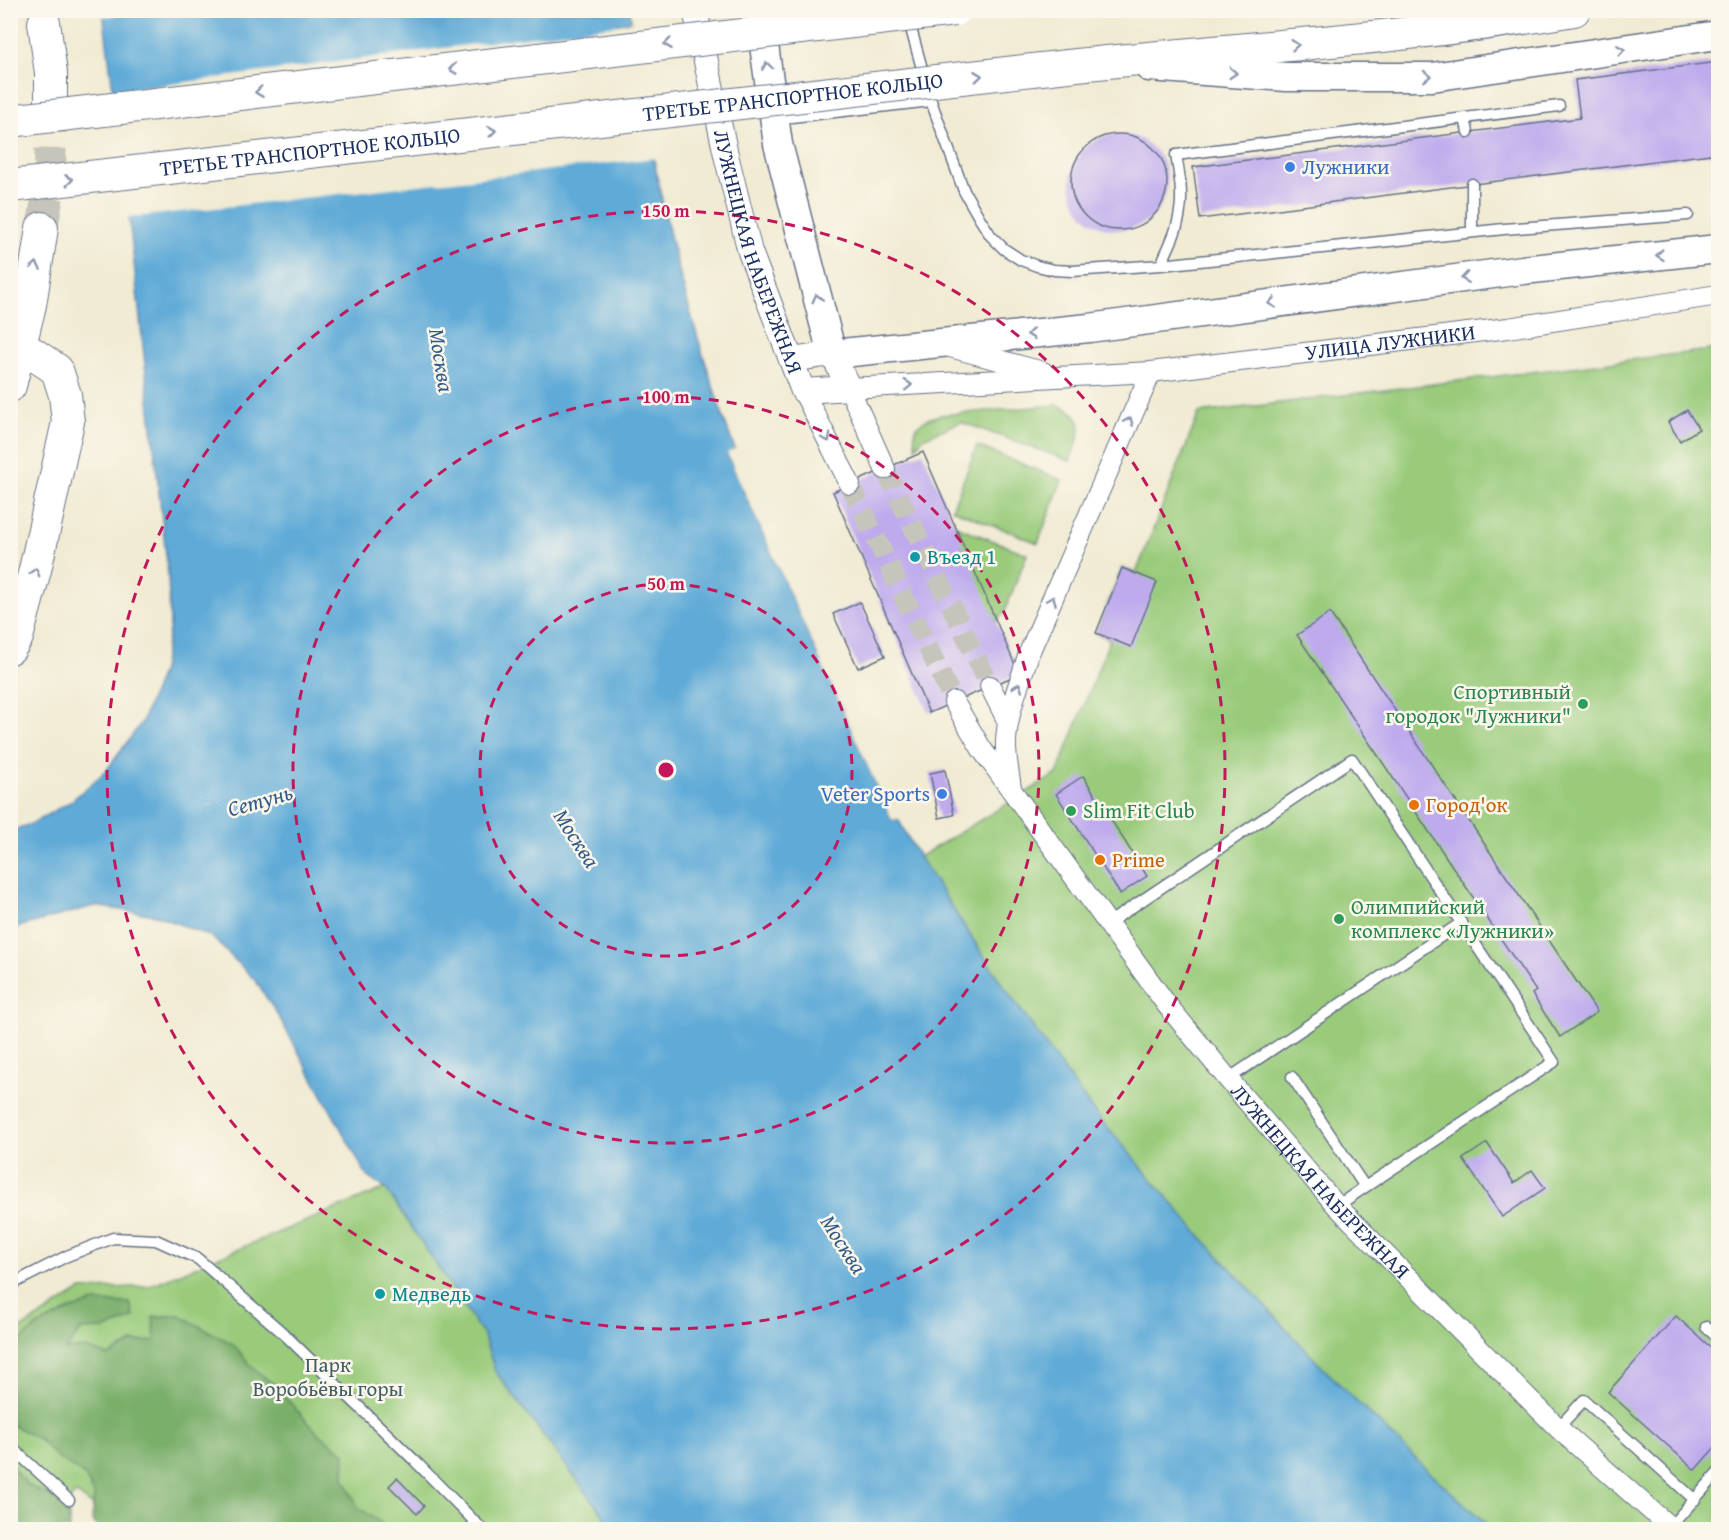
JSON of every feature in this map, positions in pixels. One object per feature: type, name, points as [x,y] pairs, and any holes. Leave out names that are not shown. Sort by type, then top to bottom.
[{"type":"main road","name":"ЛУЖНЕЦКАЯ НАБЕРЕЖНАЯ","points":[[759,10],[778,144],[832,354]]},
{"type":"main road","points":[[10,121],[955,10]]},
{"type":"main road","name":"ТРЕТЬЕ ТРАНСПОРТНОЕ КОЛЬЦО","points":[[10,186],[1090,63],[1354,40],[1510,21],[1574,10]]},
{"type":"main road","points":[[44,23],[51,86]]},
{"type":"main road","points":[[1090,63],[1286,77],[1432,77],[1719,35]]},
{"type":"main road","points":[[10,386],[15,346],[30,305],[42,228]]},
{"type":"main road","points":[[832,354],[1089,328],[1523,270],[1719,249]]},
{"type":"main road","points":[[10,648],[16,637],[35,570],[68,422],[65,395],[57,370],[15,346]]},
{"type":"street","name":"ЛУЖНЕЦКАЯ НАБЕРЕЖНАЯ","points":[[695,10],[726,155],[750,252],[803,391],[850,484]]},
{"type":"street","name":"УЛИЦА ЛУЖНИКИ","points":[[803,391],[1150,372],[1508,328],[1719,295]]},
{"type":"street","name":"УЛИЦА ЛУЖНИКИ","points":[[938,343],[1060,377]]},
{"type":"street","name":"ЛУЖНЕЦКАЯ НАБЕРЕЖНАЯ","points":[[832,354],[885,469]]},
{"type":"street","points":[[791,360],[832,354]]},
{"type":"street","points":[[1008,722],[1029,654],[1150,372]]},
{"type":"street","name":"ЛУЖНЕЦКАЯ НАБЕРЕЖНАЯ","points":[[990,686],[1008,722],[1006,742],[1012,793]]},
{"type":"street","name":"ЛУЖНЕЦКАЯ НАБЕРЕЖНАЯ","points":[[954,702],[981,748],[1012,793],[1167,1005],[1337,1206],[1558,1428],[1672,1528]]},
{"type":"lane","points":[[906,10],[931,101],[964,191],[991,236],[1004,249],[1021,260],[1037,266],[1072,271],[1161,265],[1472,232],[1688,214]]},
{"type":"lane","points":[[774,119],[931,101]]},
{"type":"lane","points":[[1161,265],[1180,212],[1181,187],[1176,155],[1559,106]]},
{"type":"lane","points":[[1465,118],[1468,132]]},
{"type":"lane","points":[[1472,184],[1472,232]]},
{"type":"lane","points":[[1107,924],[1352,759],[1554,1062],[1337,1206]]},
{"type":"lane","points":[[1228,1079],[1461,923]]},
{"type":"lane","points":[[1292,1077],[1365,1187]]},
{"type":"lane","points":[[10,1285],[67,1256],[113,1238],[156,1240],[198,1259],[292,1342],[483,1530]]},
{"type":"lane","points":[[1706,1327],[1719,1338]]},
{"type":"lane","points":[[1558,1428],[1584,1400],[1695,1500]]},
{"type":"lane","points":[[10,1446],[69,1500]]},
{"type":"lane","points":[[1672,1528],[1719,1473]]},
{"type":"green space","name":"Олимпийский комплекс «Лужники»","points":[[1718,349],[1718,1529],[1492,1529],[1427,1470],[1318,1363],[1195,1230],[1090,1107],[1000,981],[919,857],[1057,774],[1110,639],[1096,633],[1122,568],[1136,573],[1199,413]]},
{"type":"green space","points":[[1058,405],[1075,415],[1079,421],[1079,435],[1070,461],[961,422],[923,438],[916,447],[916,428],[923,421],[934,417]]},
{"type":"green space","points":[[977,446],[1062,480],[1038,543],[952,509]]},
{"type":"green space","points":[[948,523],[1027,554],[1004,613],[995,622]]},
{"type":"green space","name":"Парк Воробьёвы горы","points":[[386,1188],[484,1336],[495,1371],[614,1529],[122,1529],[76,1493],[45,1529],[11,1530],[11,1335],[81,1290],[149,1286]]},
{"type":"green space","points":[[95,1302],[130,1303],[134,1317],[106,1329],[81,1330],[66,1350],[86,1348],[109,1356],[133,1342],[155,1341],[153,1317],[179,1315],[233,1344],[252,1367],[272,1383],[319,1434],[345,1453],[344,1478],[358,1507],[386,1529],[101,1529],[92,1521],[94,1495],[85,1476],[55,1456],[39,1439],[10,1424],[11,1349],[37,1326],[72,1309]]},
{"type":"green space","points":[[11,1466],[28,1485],[68,1506],[70,1529],[11,1529]]},
{"type":"water","points":[[103,11],[630,11],[631,21],[618,23],[638,144],[651,142],[661,197],[681,278],[704,358],[735,449],[727,454],[892,820],[898,819],[919,857],[1000,981],[1090,1107],[1195,1230],[1318,1363],[1427,1470],[1492,1529],[614,1529],[495,1371],[484,1336],[386,1189],[367,1176],[279,1017],[255,980],[212,937],[156,915],[94,906],[11,929],[11,831],[31,824],[70,802],[106,771],[142,722],[162,670],[170,625],[168,574],[129,218]]},
{"type":"pier","points":[[100,10],[155,10],[155,11],[101,17]]},
{"type":"pier","points":[[633,23],[621,26],[640,141],[653,140],[657,158],[126,218],[110,92]]},
{"type":"pier","points":[[738,448],[737,452],[731,455],[894,817],[900,816],[898,819],[892,820],[727,453]]},
{"type":"building","points":[[1718,62],[1718,153],[1200,219],[1193,167],[1580,118],[1575,80]]},
{"type":"building","points":[[1119,134],[1137,137],[1153,148],[1164,164],[1167,182],[1164,200],[1153,216],[1137,227],[1119,230],[1101,227],[1085,216],[1074,200],[1071,182],[1074,164],[1085,148],[1101,137]]},
{"type":"building","points":[[1687,410],[1699,429],[1680,441],[1668,422]]},
{"type":"building","name":"Въезд 1","points":[[923,452],[1019,674],[929,713],[833,492]]},
{"type":"building","points":[[1122,568],[1157,582],[1131,647],[1096,633]]},
{"type":"building","points":[[860,602],[885,656],[858,668],[833,614]]},
{"type":"building","points":[[1330,613],[1597,1012],[1560,1037],[1532,994],[1536,991],[1297,635]]},
{"type":"building","name":"Veter Sports","points":[[945,770],[954,815],[939,818],[930,773]]},
{"type":"building","points":[[1083,776],[1147,876],[1120,894],[1056,794]]},
{"type":"building","points":[[1487,1143],[1514,1183],[1532,1170],[1545,1188],[1502,1217],[1463,1159]]},
{"type":"building","points":[[1676,1316],[1718,1354],[1718,1444],[1695,1470],[1608,1392]]},
{"type":"building","points":[[397,1478],[424,1506],[417,1514],[389,1486]]},
{"type":"tunnel","points":[[42,228],[50,184],[51,100]]},
{"type":"tunnel","points":[[885,469],[990,686]]},
{"type":"tunnel","points":[[850,484],[954,702]]},
{"type":"place","name":"Лужники","points":[[1290,167]]},
{"type":"place","name":"Въезд 1","points":[[915,557]]},
{"type":"place","name":"Спортивный городок \"Лужники\"","points":[[1583,704]]},
{"type":"place","name":"Veter Sports","points":[[942,794]]},
{"type":"place","name":"Город'ок","points":[[1414,805]]},
{"type":"place","name":"Slim Fit Club","points":[[1071,811]]},
{"type":"place","name":"Prime","points":[[1100,860]]},
{"type":"place","name":"Олимпийский комплекс «Лужники»","points":[[1339,919]]},
{"type":"place","name":"Медведь","points":[[380,1294]]},
{"type":"water label","name":"Москва","points":[[442,360]]},
{"type":"water label","name":"Сетунь","points":[[260,800]]},
{"type":"water label","name":"Москва","points":[[577,838]]},
{"type":"water label","name":"Москва","points":[[844,1244]]}]
